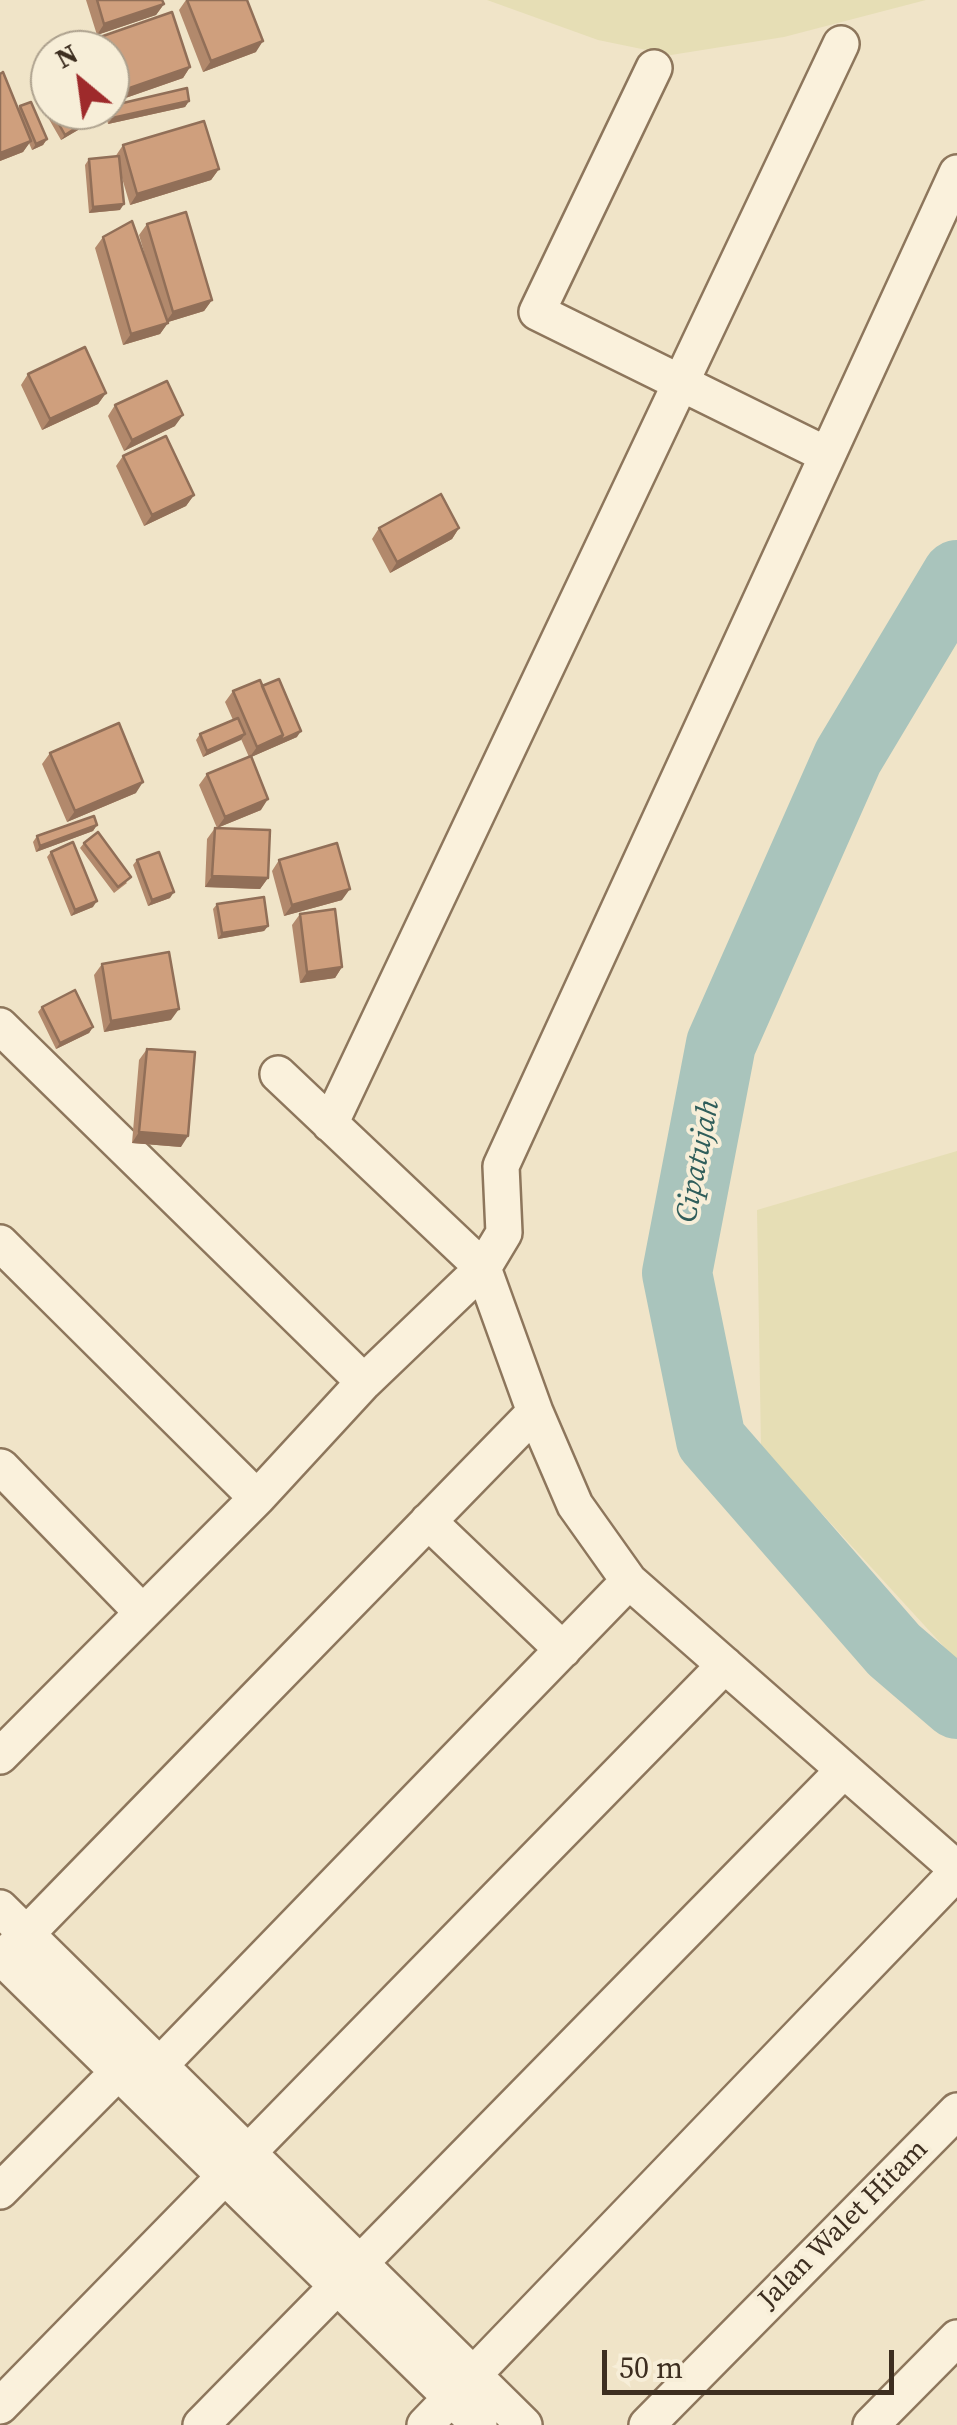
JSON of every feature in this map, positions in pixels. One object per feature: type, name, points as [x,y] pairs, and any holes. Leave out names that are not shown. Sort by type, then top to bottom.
[{"type":"street","points":[[330,1124],[842,44]]},
{"type":"street","points":[[654,68],[537,312],[827,455]]},
{"type":"street","points":[[0,1756],[257,1498],[364,1382],[483,1268],[504,1233],[501,1166],[957,172]]},
{"type":"street","points":[[0,1026],[364,1382]]},
{"type":"street","points":[[278,1074],[483,1268],[535,1412],[574,1505],[629,1581],[957,1870],[425,2425]]},
{"type":"street","points":[[0,1243],[257,1498]]},
{"type":"street","points":[[7,1952],[535,1412]]},
{"type":"street","points":[[1,1466],[141,1611]]},
{"type":"street","points":[[428,1521],[563,1650]]},
{"type":"street","points":[[0,2191],[140,2062],[629,1581]]},
{"type":"street","points":[[0,2406],[726,1666]]},
{"type":"street","points":[[202,2425],[844,1770]]},
{"type":"street","points":[[0,1908],[7,1952],[140,2062],[462,2387],[524,2425]]},
{"type":"street","name":"Jalan Walet Hitam","points":[[647,2425],[957,2111]]},
{"type":"street","points":[[871,2425],[957,2338]]},
{"type":"street","points":[[462,2387],[479,2425]]},
{"type":"shaded area","points":[[487,0],[926,0],[784,37],[671,55],[598,40]]},
{"type":"shaded area","points":[[957,1151],[957,1661],[761,1447],[757,1210]]},
{"type":"building","points":[[97,0],[162,0],[164,4],[104,24]]},
{"type":"building","points":[[187,0],[247,0],[263,41],[211,61]]},
{"type":"building","points":[[172,12],[190,67],[130,88],[130,30],[120,30]]},
{"type":"building","points":[[3,72],[31,141],[0,153],[0,74]]},
{"type":"building","points":[[187,88],[189,101],[130,114],[130,101]]},
{"type":"building","points":[[30,102],[30,130],[20,106]]},
{"type":"building","points":[[204,121],[219,169],[137,194],[123,145]]},
{"type":"building","points":[[30,130],[43,130],[47,139],[36,144]]},
{"type":"building","points":[[119,156],[124,204],[93,207],[89,159]]},
{"type":"building","points":[[186,212],[212,300],[173,312],[147,224]]},
{"type":"building","points":[[132,221],[168,323],[131,334],[103,237]]},
{"type":"building","points":[[85,347],[106,393],[50,419],[28,374]]},
{"type":"building","points":[[167,381],[183,415],[132,440],[115,405]]},
{"type":"building","points":[[166,436],[194,495],[152,515],[123,456]]},
{"type":"building","points":[[441,494],[459,528],[397,562],[379,528]]},
{"type":"building","points":[[279,679],[301,731],[279,741],[283,735],[262,686]]},
{"type":"building","points":[[260,680],[283,735],[257,747],[233,691]]},
{"type":"building","points":[[238,718],[245,734],[207,751],[200,734]]},
{"type":"building","points":[[119,723],[143,782],[75,811],[50,753]]},
{"type":"building","points":[[251,756],[268,799],[225,817],[207,774]]},
{"type":"building","points":[[94,816],[97,825],[40,846],[37,836]]},
{"type":"building","points":[[215,828],[270,830],[268,878],[212,876]]},
{"type":"building","points":[[98,832],[131,877],[118,887],[84,843]]},
{"type":"building","points":[[73,842],[97,901],[75,910],[51,852]]},
{"type":"building","points":[[337,843],[350,889],[292,905],[279,860]]},
{"type":"building","points":[[159,852],[174,892],[152,900],[137,860]]},
{"type":"building","points":[[264,897],[268,926],[222,933],[217,904]]},
{"type":"building","points":[[335,909],[342,967],[307,972],[300,914]]},
{"type":"building","points":[[169,952],[179,1009],[111,1021],[102,964]]},
{"type":"building","points":[[75,990],[93,1027],[60,1043],[42,1007]]},
{"type":"building","points":[[147,1049],[195,1052],[188,1136],[139,1132]]},
{"type":"waterway","name":"Cipatujah","points":[[957,575],[848,757],[721,1044],[677,1273],[711,1440],[894,1650],[957,1704]]}]
